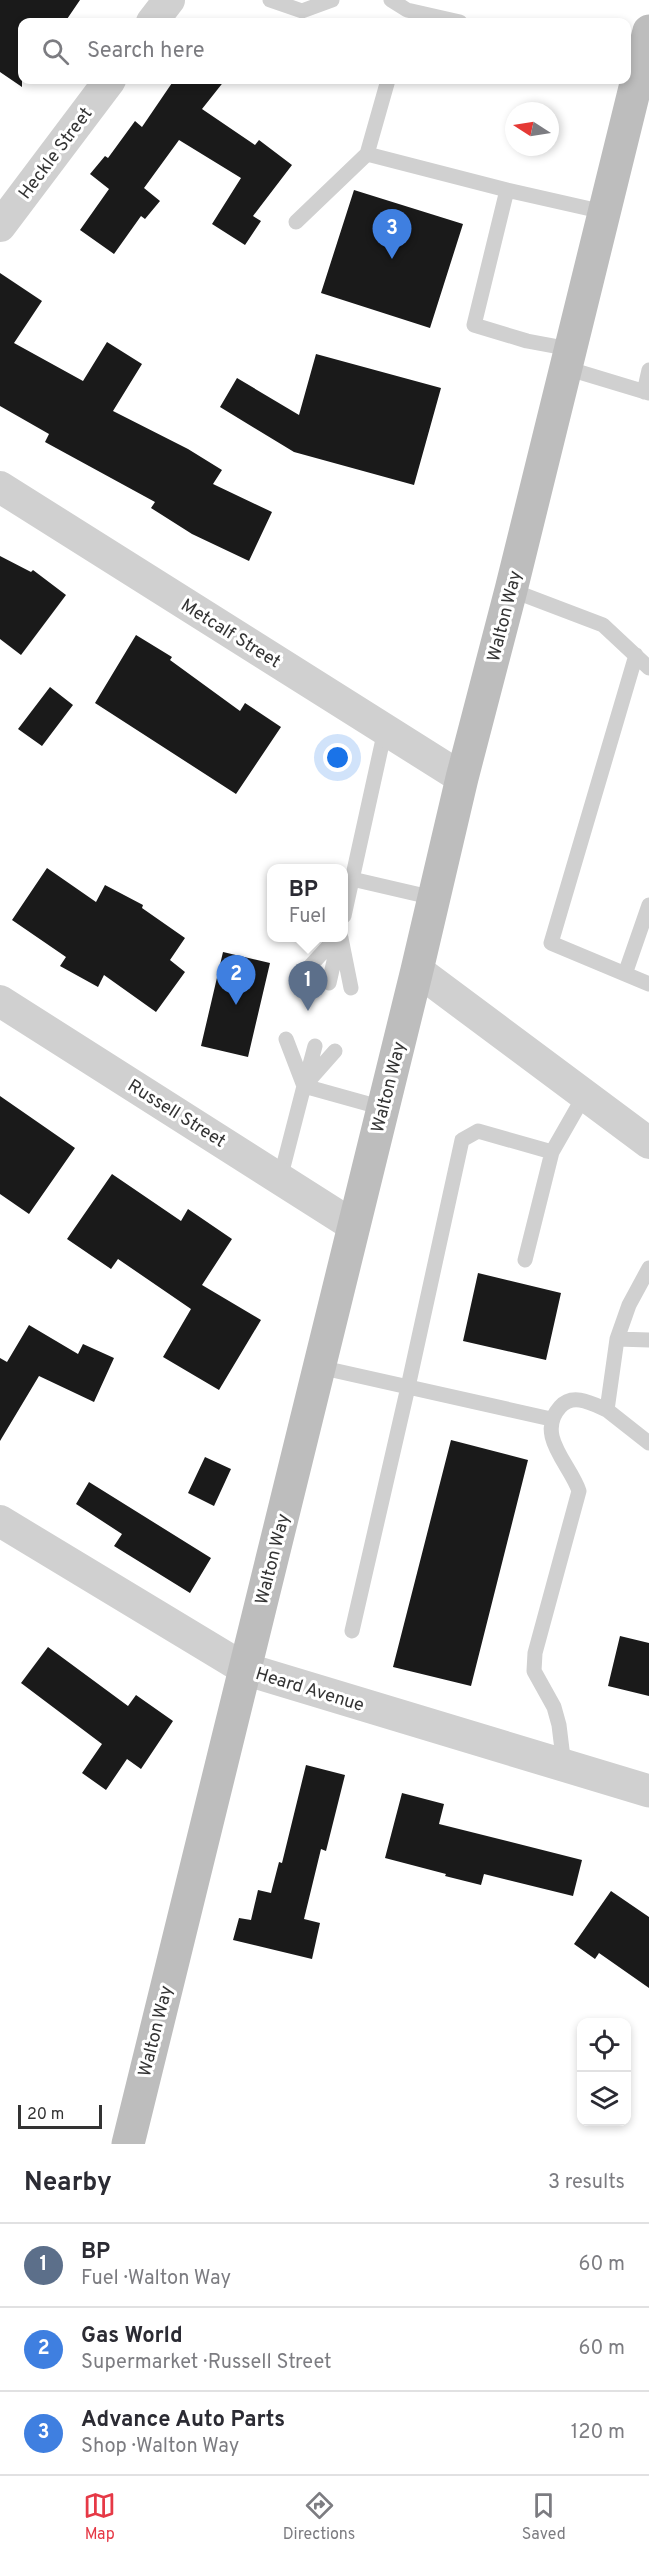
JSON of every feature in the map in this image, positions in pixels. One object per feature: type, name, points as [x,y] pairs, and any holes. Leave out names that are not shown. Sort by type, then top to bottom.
[{"type":"main road","name":"Walton Way","points":[[128,2144],[417,970],[462,778],[511,590],[649,31]]},
{"type":"street","points":[[155,18],[169,0]]},
{"type":"street","name":"Heckle Street","points":[[0,226],[107,84]]},
{"type":"street","name":"Metcalf Street","points":[[0,487],[462,778]]},
{"type":"street","points":[[417,970],[649,1143]]},
{"type":"street","name":"Russell Street","points":[[0,1001],[354,1226]]},
{"type":"street","name":"Heard Avenue","points":[[0,1521],[245,1669],[649,1791]]},
{"type":"lane","points":[[270,0],[302,11],[332,0]]},
{"type":"lane","points":[[392,0],[405,16],[423,18]]},
{"type":"lane","points":[[296,222],[367,154],[387,84]]},
{"type":"lane","points":[[367,154],[604,212]]},
{"type":"lane","points":[[507,190],[474,326],[527,341],[646,392],[649,370]]},
{"type":"lane","points":[[511,590],[603,625],[649,668]]},
{"type":"lane","points":[[636,655],[551,943],[649,984]]},
{"type":"lane","points":[[348,898],[385,730]]},
{"type":"lane","points":[[352,879],[434,898]]},
{"type":"lane","points":[[625,974],[649,905]]},
{"type":"lane","points":[[301,976],[335,942]]},
{"type":"lane","points":[[329,983],[338,942]]},
{"type":"lane","points":[[340,942],[351,988]]},
{"type":"lane","points":[[286,1039],[304,1086]]},
{"type":"lane","points":[[279,1179],[315,1046]]},
{"type":"lane","points":[[304,1086],[335,1051]]},
{"type":"lane","points":[[304,1086],[383,1108]]},
{"type":"lane","points":[[525,1260],[552,1152],[584,1096]]},
{"type":"lane","points":[[352,1631],[462,1140],[478,1131],[552,1152]]},
{"type":"lane","points":[[607,1410],[617,1339],[629,1305],[649,1268]]},
{"type":"lane","points":[[617,1339],[649,1340]]},
{"type":"lane","points":[[319,1367],[551,1419]]},
{"type":"lane","points":[[564,1766],[559,1725],[554,1707],[534,1671],[534,1662],[579,1491],[574,1478],[558,1456],[551,1434],[551,1419],[561,1405],[574,1399],[590,1402],[607,1410],[649,1443]]},
{"type":"building","points":[[0,0],[80,0],[68,18],[18,18],[18,84],[22,84],[22,87],[0,72]]},
{"type":"building","points":[[171,84],[222,84],[202,109],[255,145],[259,140],[292,165],[253,216],[261,221],[245,245],[212,224],[241,178],[179,140],[144,188],[160,201],[145,219],[141,216],[114,254],[80,230],[109,189],[90,174],[105,156],[108,158],[135,121],[142,127]]},
{"type":"building","points":[[354,190],[463,224],[430,328],[321,293]]},
{"type":"building","points":[[0,273],[42,301],[14,343],[83,381],[107,342],[142,364],[113,411],[188,449],[222,470],[213,484],[272,512],[249,561],[192,534],[151,508],[155,502],[45,442],[49,434],[0,406]]},
{"type":"building","points":[[316,354],[441,388],[414,485],[294,452],[220,407],[237,378],[299,415]]},
{"type":"building","points":[[0,556],[31,572],[33,570],[66,595],[21,655],[0,639]]},
{"type":"building","points":[[136,635],[172,657],[170,660],[240,711],[245,703],[281,727],[236,794],[95,703]]},
{"type":"building","points":[[50,687],[73,705],[42,746],[18,729]]},
{"type":"building","points":[[47,868],[96,902],[105,885],[143,905],[142,908],[185,938],[170,960],[185,972],[156,1012],[104,975],[98,987],[60,966],[66,957],[12,920]]},
{"type":"building","points":[[223,952],[270,963],[248,1057],[201,1046]]},
{"type":"building","points":[[0,1096],[75,1148],[29,1214],[0,1194]]},
{"type":"building","points":[[112,1174],[181,1221],[188,1209],[232,1239],[202,1285],[261,1320],[219,1390],[163,1357],[191,1309],[118,1259],[111,1269],[67,1239]]},
{"type":"building","points":[[478,1273],[561,1293],[546,1360],[463,1341]]},
{"type":"building","points":[[29,1325],[78,1354],[83,1344],[114,1358],[94,1402],[39,1376],[0,1441],[0,1358],[7,1362]]},
{"type":"building","points":[[451,1440],[528,1460],[471,1686],[393,1667]]},
{"type":"building","points":[[205,1457],[231,1469],[214,1506],[188,1493]]},
{"type":"building","points":[[89,1482],[211,1558],[190,1593],[114,1546],[122,1534],[76,1504]]},
{"type":"building","points":[[620,1636],[649,1643],[649,1696],[608,1686]]},
{"type":"building","points":[[48,1647],[128,1706],[136,1695],[173,1721],[141,1769],[127,1759],[106,1790],[82,1773],[102,1744],[21,1683]]},
{"type":"building","points":[[306,1765],[345,1775],[326,1851],[321,1849],[304,1919],[320,1923],[312,1959],[233,1940],[239,1918],[251,1920],[258,1890],[271,1893],[279,1862],[282,1863]]},
{"type":"building","points":[[402,1793],[444,1804],[439,1824],[582,1860],[573,1896],[484,1874],[481,1885],[385,1858]]},
{"type":"building","points":[[611,1891],[649,1917],[649,1988],[599,1953],[595,1959],[574,1944]]},
{"type":"place","name":"Advance Auto Parts","points":[[392,259]]},
{"type":"place","name":"Gas World","points":[[236,1005]]},
{"type":"place","name":"BP","points":[[308,1011]]}]
